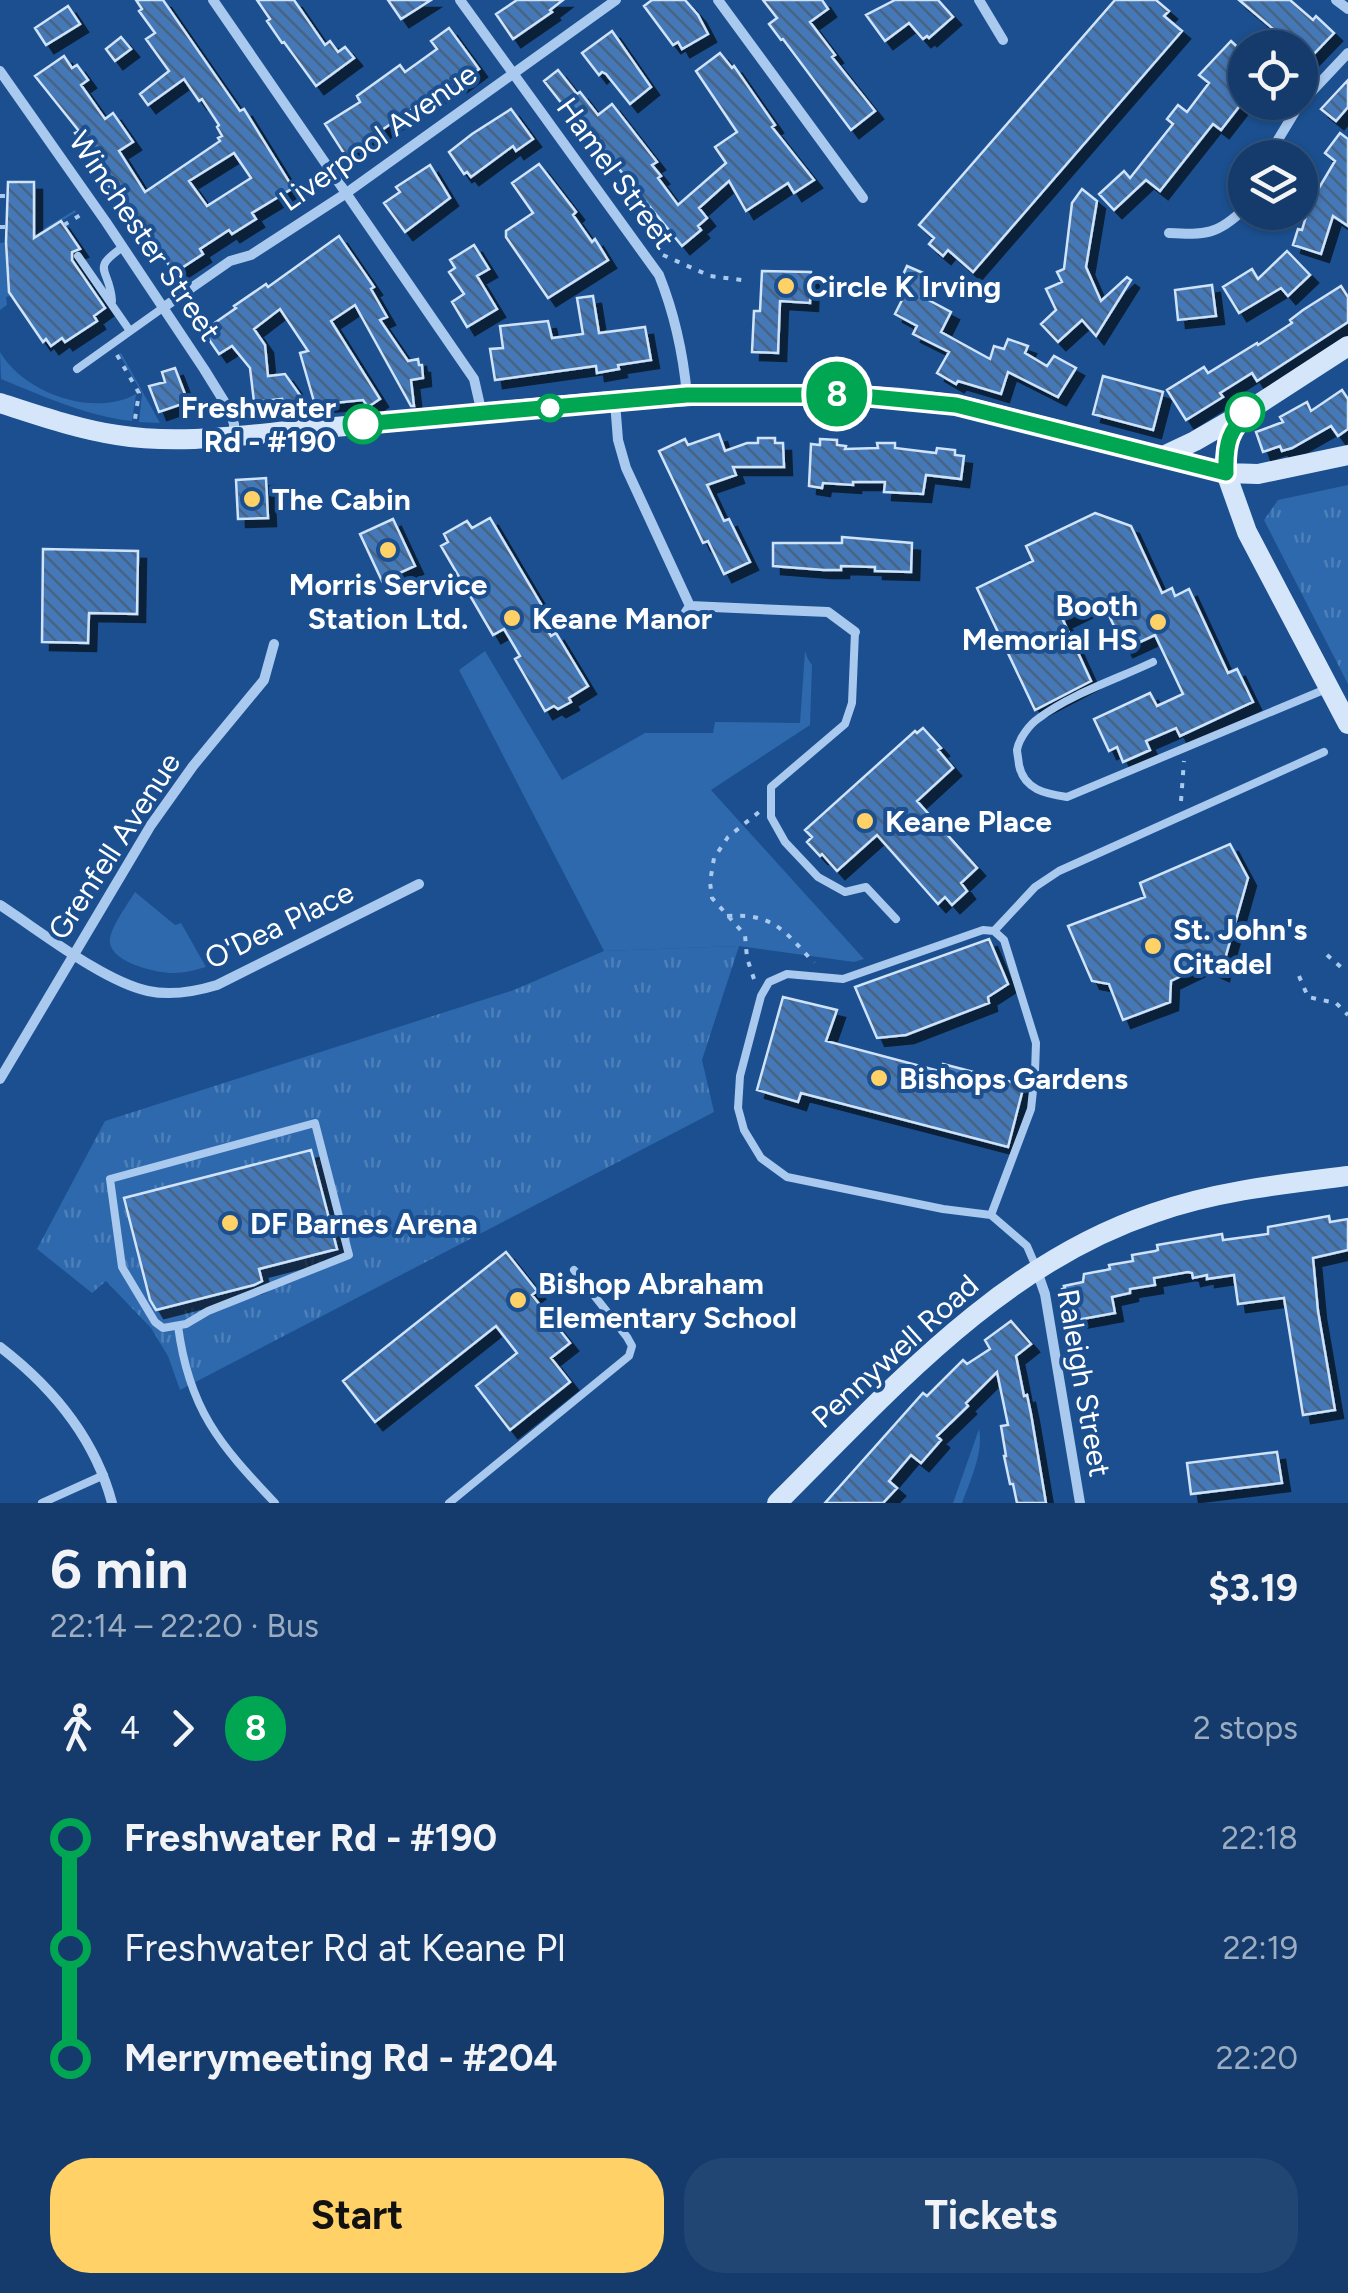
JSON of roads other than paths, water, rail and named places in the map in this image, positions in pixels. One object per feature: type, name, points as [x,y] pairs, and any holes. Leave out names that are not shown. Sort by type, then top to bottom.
[{"type":"main road","points":[[1161,457],[1250,409],[1348,346]]},
{"type":"main road","points":[[0,403],[116,435],[164,438],[234,436],[687,395],[813,393],[931,401],[1226,473],[1258,474],[1348,455]]},
{"type":"main road","points":[[1250,409],[1234,426],[1227,443],[1226,473],[1248,532],[1348,724]]},
{"type":"main road","name":"Pennywell Road","points":[[777,1503],[948,1336],[990,1302],[1098,1236],[1172,1207],[1235,1192],[1348,1176]]},
{"type":"street","points":[[213,0],[474,378],[482,414]]},
{"type":"street","name":"Hamel Street","points":[[460,0],[659,275],[677,325],[687,395]]},
{"type":"street","name":"Liverpool Avenue","points":[[164,307],[230,261],[251,255],[345,194],[616,0]]},
{"type":"street","points":[[718,0],[863,198]]},
{"type":"street","points":[[978,0],[1003,40]]},
{"type":"street","points":[[1336,0],[1348,9]]},
{"type":"street","points":[[1277,140],[1299,105],[1348,53]]},
{"type":"street","name":"Winchester Street","points":[[0,71],[164,307],[230,411],[234,436]]},
{"type":"street","points":[[1169,233],[1203,235],[1228,223]]},
{"type":"street","points":[[614,401],[626,468],[690,606]]},
{"type":"street","points":[[677,626],[690,606]]},
{"type":"street","points":[[690,606],[828,612],[855,632]]},
{"type":"street","name":"Grenfell Avenue","points":[[0,1078],[127,863],[172,795],[264,680],[274,644]]},
{"type":"street","name":"O'Dea Place","points":[[0,905],[116,980],[173,993],[196,991],[236,977],[419,884]]},
{"type":"street","name":"Raleigh Street","points":[[1038,1271],[1080,1503]]},
{"type":"street","points":[[0,1346],[74,1420],[95,1454],[112,1503]]},
{"type":"lane","points":[[112,306],[112,291],[102,264],[123,248]]},
{"type":"lane","points":[[78,256],[130,331]]},
{"type":"lane","points":[[77,370],[164,307]]},
{"type":"lane","points":[[855,632],[852,702],[845,724],[771,787],[771,816],[786,842],[818,876],[846,892],[866,887],[896,918]]},
{"type":"lane","points":[[1152,662],[1038,718],[1017,750],[1020,772],[1031,787],[1067,797],[1328,688]]},
{"type":"lane","points":[[994,930],[1035,887],[1059,871],[1324,752]]},
{"type":"lane","points":[[991,1215],[1031,1109],[1036,1043],[1004,940],[994,930],[983,930],[843,979],[787,974],[769,982],[761,996],[740,1076],[738,1108],[744,1130],[762,1158],[787,1177],[991,1215],[1027,1246],[1038,1271]]},
{"type":"lane","points":[[315,1122],[349,1255],[208,1310],[178,1326],[163,1328],[155,1322],[122,1267],[110,1179],[315,1122]]},
{"type":"lane","points":[[449,1503],[626,1360],[632,1351],[621,1327],[574,1270]]},
{"type":"lane","points":[[178,1326],[185,1372],[208,1422],[230,1456],[275,1503]]},
{"type":"lane","points":[[42,1503],[104,1475]]},
{"type":"place","name":"Circle K Irving","points":[[786,286]]},
{"type":"place","name":"Freshwater Rd - #190","points":[[363,424]]},
{"type":"place","name":"The Cabin","points":[[252,499]]},
{"type":"place","name":"Morris Service Station Ltd.","points":[[388,550]]},
{"type":"place","name":"Keane Manor","points":[[512,618]]},
{"type":"place","name":"Booth Memorial HS","points":[[1158,622]]},
{"type":"place","name":"Keane Place","points":[[865,821]]},
{"type":"place","name":"St. John's Citadel","points":[[1153,946]]},
{"type":"place","name":"Bishops Gardens","points":[[879,1078]]},
{"type":"place","name":"DF Barnes Arena","points":[[230,1223]]},
{"type":"place","name":"Bishop Abraham Elementary School","points":[[518,1300]]}]
